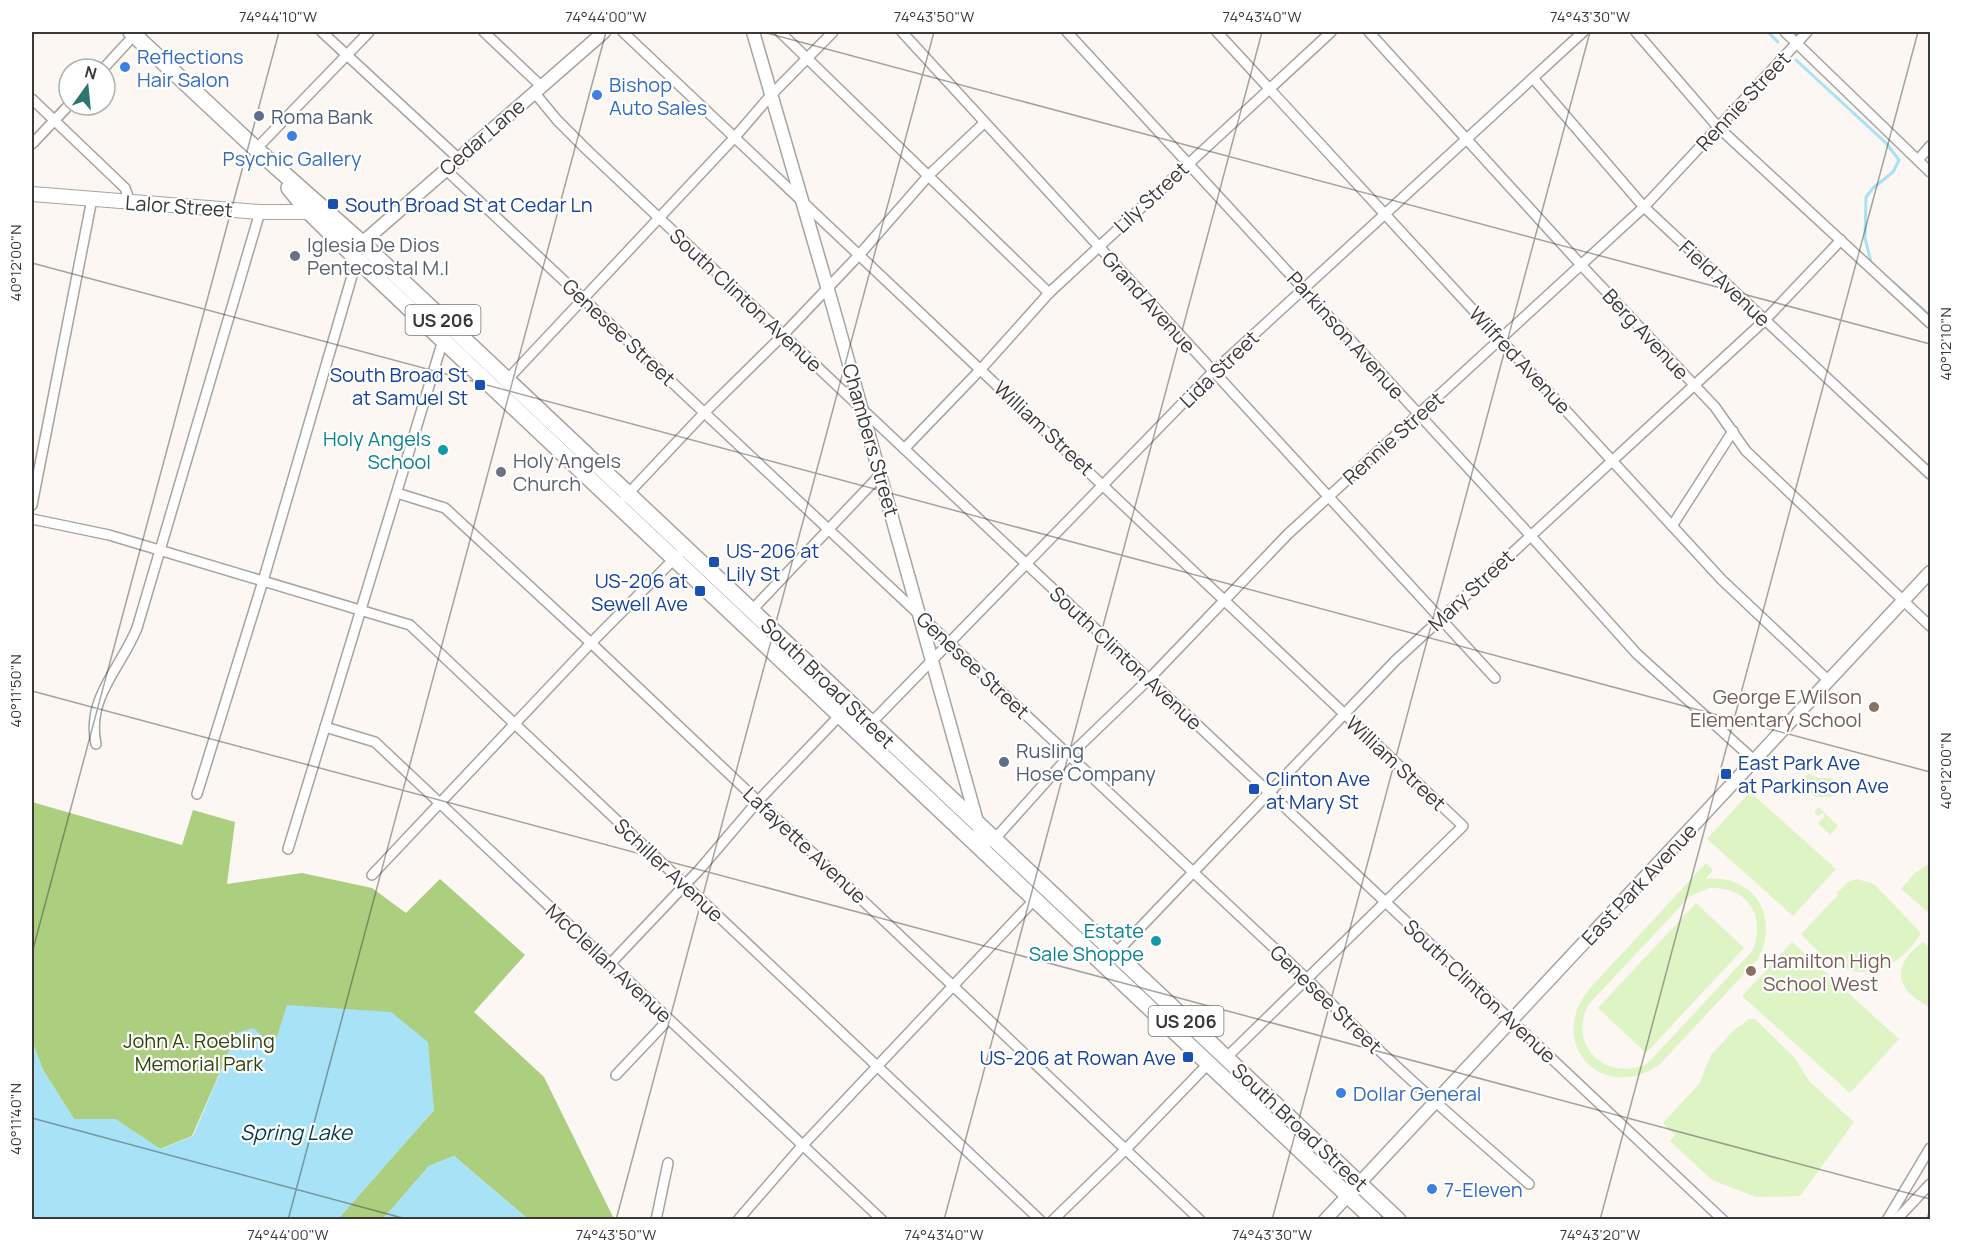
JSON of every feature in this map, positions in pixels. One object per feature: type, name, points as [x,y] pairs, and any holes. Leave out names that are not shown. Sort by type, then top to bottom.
[{"type":"main road","name":"South Broad Street","points":[[135,33],[628,493],[680,553],[1009,864],[1115,954],[1398,1220]]},
{"type":"main road","name":"South Broad Street","points":[[256,148],[309,212],[357,259],[617,505],[752,610],[845,709],[871,723],[979,825],[989,845]]},
{"type":"main road","name":"Lalor Street","points":[[32,194],[260,212],[326,211]]},
{"type":"main road","name":"South Broad Street","points":[[1009,864],[1036,898],[1374,1220]]},
{"type":"street","points":[[322,32],[458,158]]},
{"type":"street","points":[[256,148],[369,32]]},
{"type":"street","name":"South Clinton Avenue","points":[[484,32],[537,89],[557,120],[587,150],[1723,1220]]},
{"type":"street","name":"Cedar Lane","points":[[362,243],[604,32]]},
{"type":"street","name":"William Street","points":[[623,32],[1463,826],[1386,902]]},
{"type":"street","name":"Chambers Street","points":[[753,32],[933,660],[958,760],[979,825]]},
{"type":"street","points":[[780,32],[1049,292]]},
{"type":"street","points":[[507,380],[660,218],[771,95],[833,32]]},
{"type":"street","name":"Grand Avenue","points":[[902,32],[1495,678]]},
{"type":"street","name":"Parkinson Avenue","points":[[1067,32],[1637,654],[1755,761]]},
{"type":"street","name":"Wilfred Avenue","points":[[1217,32],[1722,580],[1829,681]]},
{"type":"street","name":"Lily Street","points":[[904,448],[981,369],[1049,292],[1330,32]]},
{"type":"street","name":"Berg Avenue","points":[[1369,32],[1714,407],[1746,451],[1930,626]]},
{"type":"street","name":"Lida Street","points":[[871,723],[1213,372],[1583,32]]},
{"type":"street","points":[[1636,32],[1718,127],[1930,323]]},
{"type":"street","points":[[1785,32],[1930,172]]},
{"type":"street","name":"Rennie Street","points":[[989,845],[1070,756],[1149,679],[1288,534],[1644,207],[1807,32]]},
{"type":"street","points":[[114,57],[135,33]]},
{"type":"street","name":"Field Avenue","points":[[1533,78],[1644,207],[1930,474]]},
{"type":"street","points":[[32,99],[125,188],[129,193],[130,202]]},
{"type":"street","points":[[32,144],[57,117]]},
{"type":"street","points":[[617,505],[828,288],[929,175],[984,123]]},
{"type":"street","points":[[1917,160],[1930,146]]},
{"type":"street","name":"Genesee Street","points":[[445,169],[1435,1102],[1528,1184]]},
{"type":"street","points":[[32,505],[92,199]]},
{"type":"street","points":[[96,744],[93,728],[101,693],[130,645],[137,628],[260,212]]},
{"type":"street","name":"Mary Street","points":[[1115,954],[1395,661],[1765,320],[1841,240]]},
{"type":"street","points":[[197,794],[263,581],[357,259]]},
{"type":"street","points":[[288,849],[443,340]]},
{"type":"street","points":[[1672,526],[1733,431]]},
{"type":"street","points":[[752,610],[880,475]]},
{"type":"street","name":"Lafayette Avenue","points":[[397,493],[445,508],[591,643],[1200,1220]]},
{"type":"street","name":"Schiller Avenue","points":[[32,519],[109,535],[410,625],[1040,1220]]},
{"type":"street","points":[[372,875],[591,643],[680,553]]},
{"type":"street","name":"East Park Avenue","points":[[1325,1220],[1930,572]]},
{"type":"street","points":[[610,964],[845,709]]},
{"type":"street","name":"McClellan Avenue","points":[[325,727],[375,742],[882,1220]]},
{"type":"street","points":[[738,1220],[802,1146],[1036,898]]},
{"type":"street","points":[[1226,1058],[1386,902]]},
{"type":"street","points":[[616,1075],[668,1020]]},
{"type":"street","points":[[1053,1220],[1209,1063]]},
{"type":"street","points":[[1887,1220],[1930,1148]]},
{"type":"street","points":[[656,1220],[668,1163]]},
{"type":"street","points":[[1896,1220],[1930,1184]]},
{"type":"green space","points":[[1809,774],[1819,778],[1832,778],[1832,797],[1816,797],[1800,785],[1802,778]]},
{"type":"green space","points":[[1750,792],[1836,869],[1793,916],[1707,839]]},
{"type":"green space","name":"John A. Roebling Memorial Park","points":[[32,802],[182,845],[193,810],[235,822],[227,884],[302,873],[372,888],[406,913],[440,879],[525,955],[474,1012],[544,1077],[614,1219],[528,1219],[454,1156],[429,1166],[383,1219],[338,1219],[434,1110],[237,1033],[192,1136],[160,1149],[115,1119],[74,1119],[43,1070],[32,1041]]},
{"type":"green space","points":[[1819,807],[1838,826],[1830,835],[1818,823],[1825,816],[1822,813],[1818,816],[1814,812]]},
{"type":"green space","points":[[1706,863],[1713,870],[1705,879],[1723,879],[1737,883],[1750,891],[1759,901],[1766,928],[1764,943],[1758,959],[1660,1064],[1639,1075],[1618,1077],[1600,1073],[1586,1062],[1577,1047],[1574,1028],[1578,1008],[1591,987]],"holes":[[[1710,888],[1735,892],[1751,906],[1757,925],[1753,950],[1648,1063],[1633,1068],[1618,1068],[1594,1057],[1583,1033],[1583,1019],[1589,1004],[1690,896]]]},
{"type":"green space","points":[[1930,863],[1930,914],[1901,889],[1915,873]]},
{"type":"green space","points":[[1857,879],[1874,884],[1921,933],[1897,960],[1876,970],[1864,972],[1852,971],[1834,964],[1801,934],[1848,882]]},
{"type":"green space","points":[[1696,903],[1744,948],[1646,1053],[1598,1008]]},
{"type":"green space","points":[[1792,942],[1899,1039],[1850,1093],[1742,996]]},
{"type":"green space","points":[[1923,942],[1930,948],[1930,1007],[1910,993],[1901,977],[1901,969],[1905,960]]},
{"type":"green space","points":[[1748,1019],[1755,1019],[1794,1057],[1809,1081],[1854,1122],[1800,1196],[1756,1197],[1712,1180],[1670,1141],[1675,1135],[1663,1123],[1699,1084],[1711,1055],[1736,1028]]},
{"type":"water","name":"Spring Lake","points":[[287,1005],[391,1012],[428,1042],[434,1110],[338,1219],[32,1219],[32,1041],[43,1070],[74,1119],[115,1119],[161,1149],[193,1136],[237,1033],[253,1028],[274,1046]]},
{"type":"water","points":[[454,1156],[528,1219],[383,1219],[429,1166]]},
{"type":"waterway","points":[[1768,32],[1778,42]]},
{"type":"waterway","points":[[1796,60],[1886,143],[1899,160],[1893,172],[1873,188],[1866,197],[1865,238],[1871,262],[1877,268]]},
{"type":"waterway","points":[[1893,282],[1927,313]]},
{"type":"place","name":"Reflections Hair Salon","points":[[125,67]]},
{"type":"place","name":"Bishop Auto Sales","points":[[597,95]]},
{"type":"place","name":"Roma Bank","points":[[259,116]]},
{"type":"place","name":"Psychic Gallery","points":[[292,136]]},
{"type":"place","name":"South Broad St at Cedar Ln","points":[[333,204]]},
{"type":"place","name":"Iglesia De Dios Pentecostal M.I","points":[[295,256]]},
{"type":"place","name":"South Broad St at Samuel St","points":[[480,385]]},
{"type":"place","name":"Holy Angels School","points":[[443,450]]},
{"type":"place","name":"Holy Angels Church","points":[[501,472]]},
{"type":"place","name":"US-206 at Lily St","points":[[714,562]]},
{"type":"place","name":"US-206 at Sewell Ave","points":[[700,591]]},
{"type":"place","name":"George E Wilson Elementary School","points":[[1874,707]]},
{"type":"place","name":"Rusling Hose Company","points":[[1004,762]]},
{"type":"place","name":"East Park Ave at Parkinson Ave","points":[[1726,774]]},
{"type":"place","name":"Clinton Ave at Mary St","points":[[1254,789]]},
{"type":"place","name":"Estate Sale Shoppe","points":[[1156,941]]},
{"type":"place","name":"Hamilton High School West","points":[[1751,971]]},
{"type":"place","name":"US-206 at Rowan Ave","points":[[1188,1057]]},
{"type":"place","name":"Dollar General","points":[[1341,1093]]},
{"type":"place","name":"7-Eleven","points":[[1432,1189]]}]
